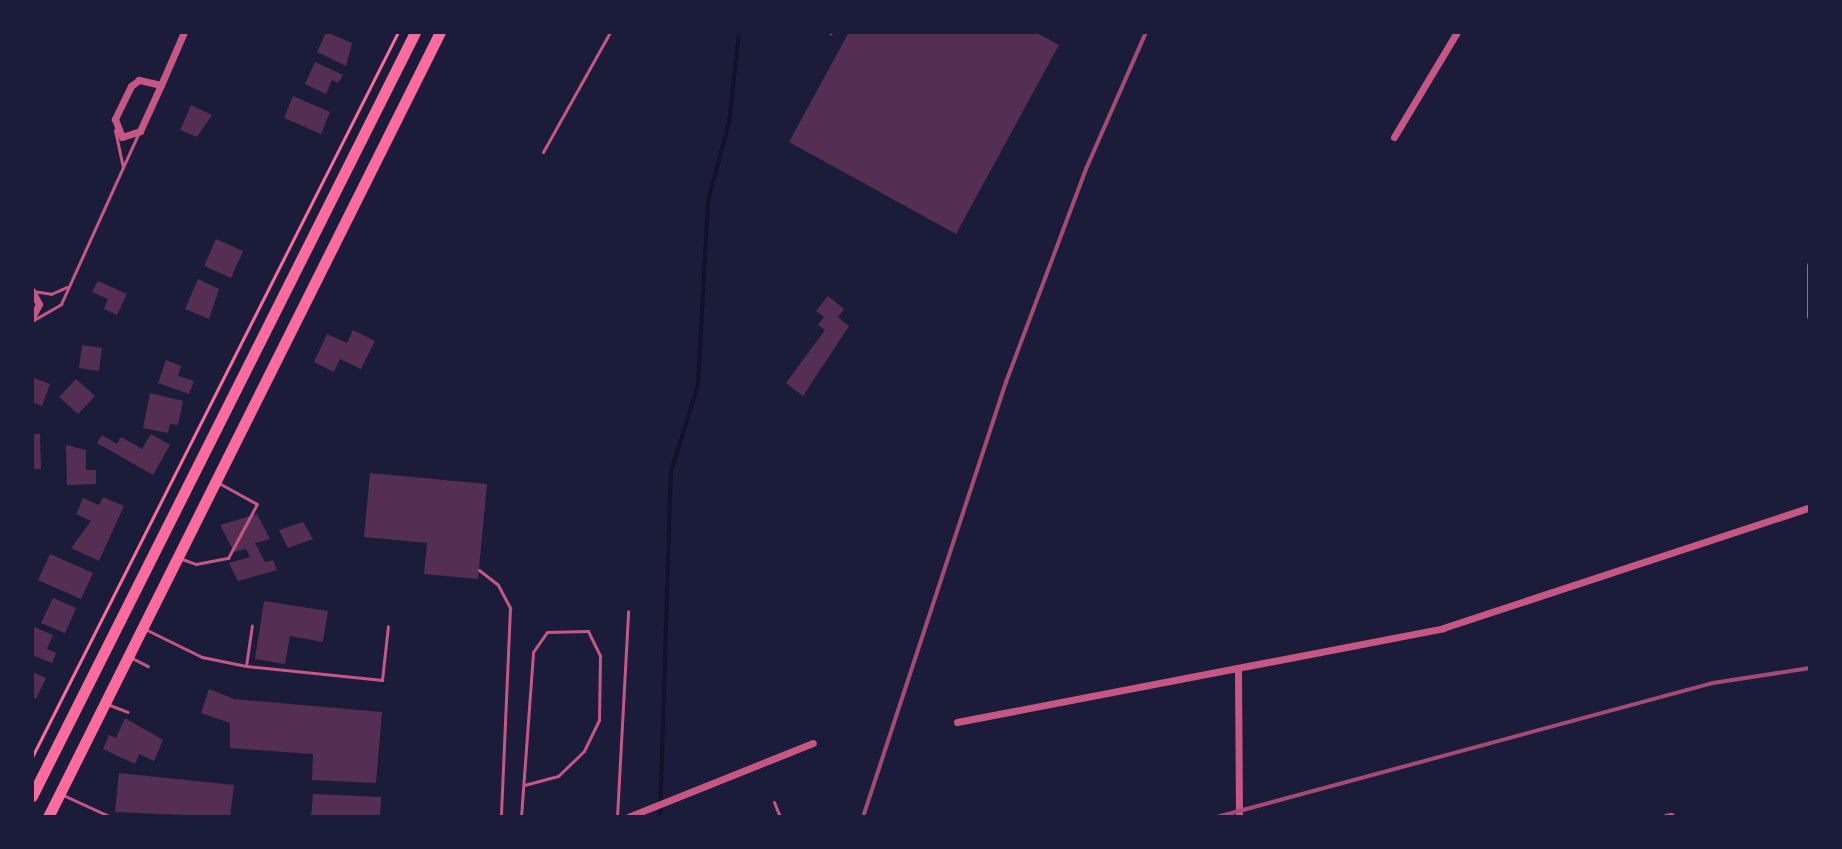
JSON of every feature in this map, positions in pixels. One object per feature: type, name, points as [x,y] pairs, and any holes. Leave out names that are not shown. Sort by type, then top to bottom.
[{"type":"highway","points":[[32,796],[415,32]]},
{"type":"highway","points":[[48,817],[440,32]]},
{"type":"street","points":[[161,85],[139,80],[131,86],[115,130],[133,137],[140,131],[161,85],[184,32]]},
{"type":"street","points":[[1394,137],[1457,32]]},
{"type":"street","points":[[1810,265],[1810,316]]},
{"type":"street","points":[[32,291],[39,304],[32,320]]},
{"type":"street","points":[[957,722],[1238,671],[1443,628],[1810,507]]},
{"type":"street","points":[[1238,671],[1239,817]]},
{"type":"street","points":[[628,817],[813,743]]},
{"type":"lane","points":[[543,152],[610,32]]},
{"type":"lane","points":[[115,130],[123,167]]},
{"type":"lane","points":[[32,320],[61,304],[97,233],[140,131]]},
{"type":"lane","points":[[32,291],[51,294],[68,287]]},
{"type":"lane","points":[[177,557],[196,564],[228,558],[257,504],[216,481]]},
{"type":"lane","points":[[479,570],[498,585],[510,608],[501,817]]},
{"type":"lane","points":[[617,817],[628,611]]},
{"type":"lane","points":[[246,666],[252,625]]},
{"type":"lane","points":[[141,628],[202,657],[246,666],[382,680],[388,626]]},
{"type":"lane","points":[[521,817],[533,652],[547,632],[588,631],[600,656],[599,720],[584,751],[558,776],[525,785]]},
{"type":"lane","points":[[127,656],[148,666]]},
{"type":"lane","points":[[103,703],[128,712]]},
{"type":"lane","points":[[60,793],[111,817]]},
{"type":"lane","points":[[774,802],[780,817]]},
{"type":"path","points":[[32,757],[398,32]]},
{"type":"building","points":[[326,32],[352,43],[346,66],[317,52]]},
{"type":"building","points":[[849,32],[1035,32],[1059,45],[956,234],[789,142]]},
{"type":"building","points":[[315,62],[343,75],[338,83],[332,80],[326,94],[305,84]]},
{"type":"building","points":[[293,96],[330,112],[321,134],[284,118]]},
{"type":"building","points":[[191,105],[212,115],[197,137],[180,130]]},
{"type":"building","points":[[216,239],[243,251],[231,278],[204,266]]},
{"type":"building","points":[[198,279],[219,289],[209,319],[185,309]]},
{"type":"building","points":[[98,281],[127,294],[117,315],[104,309],[108,299],[92,292]]},
{"type":"building","points":[[828,296],[844,309],[838,317],[849,326],[803,396],[786,383],[825,330],[818,325],[824,317],[816,311]]},
{"type":"building","points":[[353,330],[375,341],[361,369],[340,359],[334,372],[314,362],[327,334],[347,343]]},
{"type":"building","points":[[82,345],[102,348],[99,371],[79,368]]},
{"type":"building","points":[[166,360],[181,366],[178,376],[194,381],[189,394],[158,383]]},
{"type":"building","points":[[32,377],[50,384],[42,406],[32,402]]},
{"type":"building","points":[[76,379],[95,396],[78,414],[59,397]]},
{"type":"building","points":[[150,393],[183,401],[178,425],[170,424],[168,433],[143,428]]},
{"type":"building","points":[[32,434],[40,434],[41,469],[32,469]]},
{"type":"building","points":[[151,434],[170,445],[153,475],[97,443],[102,435],[117,444],[121,437],[142,449]]},
{"type":"building","points":[[66,445],[86,450],[86,470],[96,470],[96,484],[67,485]]},
{"type":"building","points":[[370,473],[487,484],[478,579],[424,574],[427,543],[364,537]]},
{"type":"building","points":[[103,497],[124,506],[99,561],[71,548],[91,521],[76,514],[83,498],[99,505]]},
{"type":"building","points":[[257,514],[270,539],[255,543],[265,562],[273,560],[277,570],[238,581],[229,563],[250,557],[246,549],[234,552],[220,525]]},
{"type":"building","points":[[303,522],[313,539],[288,548],[279,530]]},
{"type":"building","points":[[50,554],[93,573],[81,599],[38,580]]},
{"type":"building","points":[[53,598],[76,608],[65,633],[41,623]]},
{"type":"building","points":[[264,601],[328,611],[323,642],[290,636],[285,664],[255,659]]},
{"type":"building","points":[[32,626],[53,635],[47,649],[56,653],[52,663],[32,655]]},
{"type":"building","points":[[32,672],[46,678],[36,699],[32,697]]},
{"type":"building","points":[[209,689],[234,699],[382,712],[376,783],[312,780],[313,754],[230,748],[230,723],[201,713]]},
{"type":"building","points":[[125,718],[163,740],[154,761],[139,754],[135,764],[103,749],[109,735],[116,738]]},
{"type":"building","points":[[119,773],[234,785],[230,817],[115,812]]},
{"type":"building","points":[[313,794],[381,797],[380,817],[311,817]]},
{"type":"waterway","points":[[660,817],[671,472],[698,385],[708,201],[729,123],[739,32]]},
{"type":"railway","points":[[863,817],[1006,382],[1086,169],[1146,32]]},
{"type":"railway","points":[[1217,817],[1713,683],[1810,668]]}]
